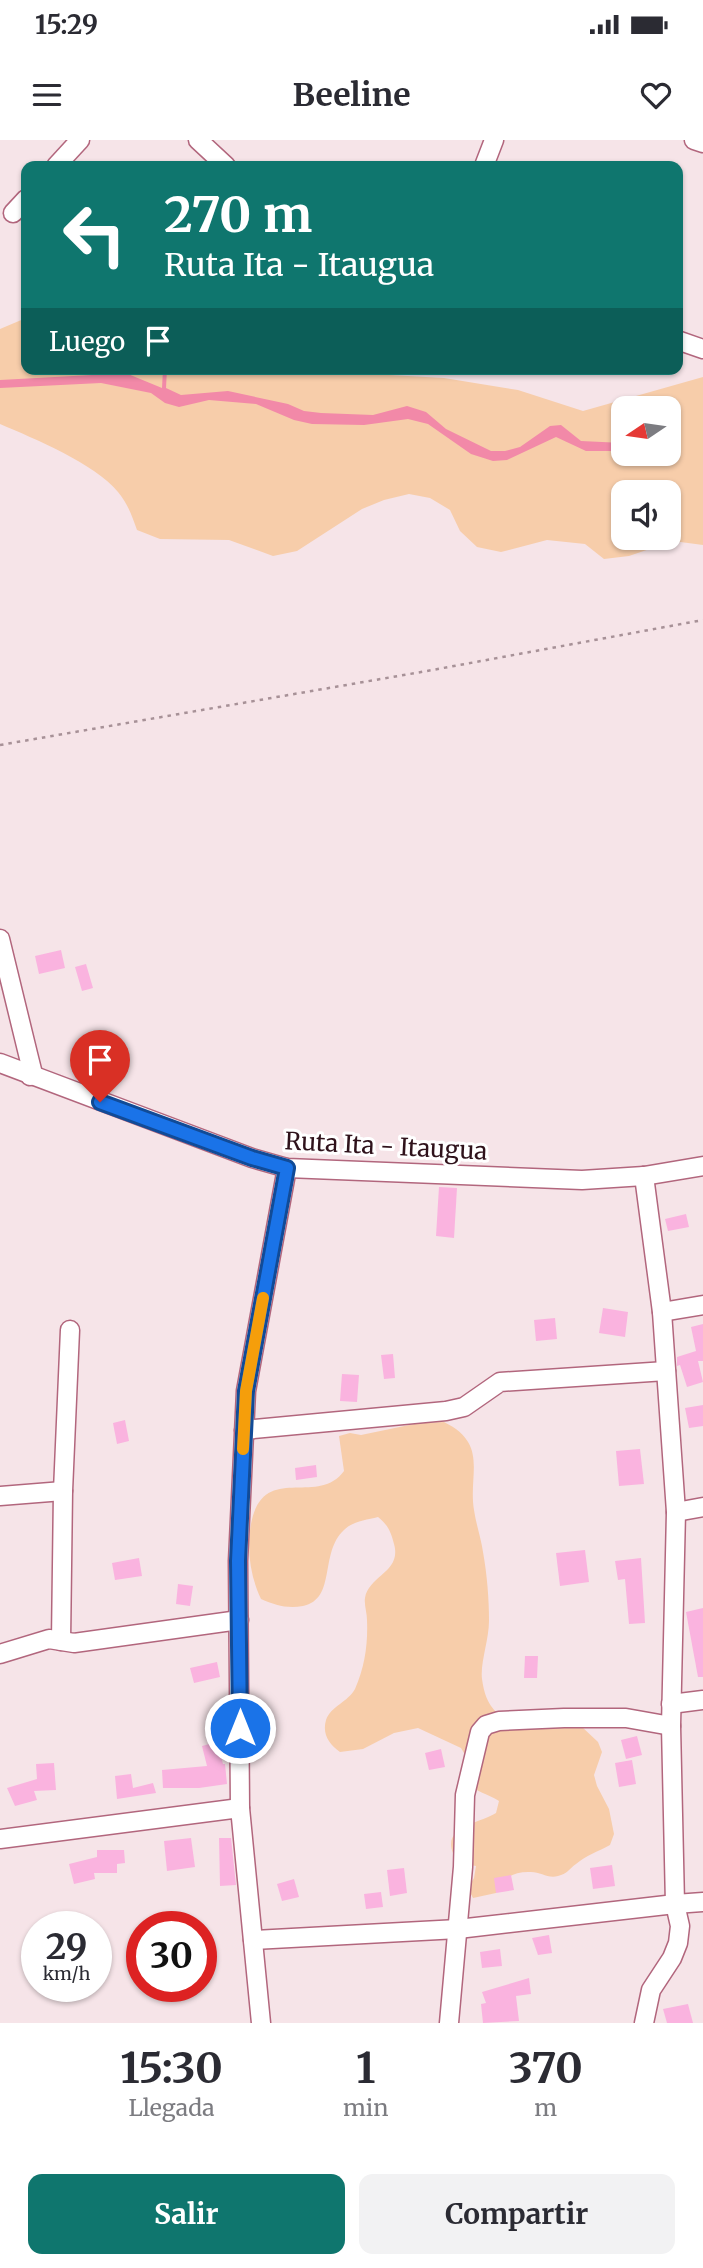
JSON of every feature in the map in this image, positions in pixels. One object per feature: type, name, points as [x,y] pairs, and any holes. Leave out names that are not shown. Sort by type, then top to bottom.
[{"type":"street","points":[[61,161],[80,140]]},
{"type":"street","points":[[198,140],[221,161]]},
{"type":"street","points":[[486,161],[494,140]]},
{"type":"street","points":[[694,140],[703,143]]},
{"type":"street","points":[[13,213],[21,204]]},
{"type":"street","points":[[683,342],[703,349]]},
{"type":"street","points":[[0,939],[32,1070],[30,1076]]},
{"type":"street","name":"Ruta Ita - Itaugua","points":[[0,1063],[252,1158],[287,1168],[582,1180],[644,1176],[703,1166]]},
{"type":"street","points":[[261,2023],[240,1808],[238,1561],[246,1391],[287,1168]]},
{"type":"street","points":[[644,1176],[662,1312],[676,1512],[671,1726],[675,1904],[680,1926],[678,1943],[672,1958],[651,1990],[644,2023]]},
{"type":"street","points":[[662,1312],[703,1305]]},
{"type":"street","points":[[61,1641],[62,1491],[70,1330]]},
{"type":"street","points":[[244,1430],[446,1412],[464,1407],[500,1382],[666,1371]]},
{"type":"street","points":[[0,1496],[62,1491]]},
{"type":"street","points":[[676,1512],[703,1507]]},
{"type":"street","points":[[0,1654],[49,1639],[74,1643],[239,1620]]},
{"type":"street","points":[[671,1704],[703,1700]]},
{"type":"street","points":[[449,2023],[463,1867],[465,1795],[480,1732],[486,1725],[499,1721],[600,1717],[658,1722],[671,1726]]},
{"type":"street","points":[[0,1839],[240,1808]]},
{"type":"street","points":[[253,1940],[458,1929],[703,1902]]},
{"type":"path","points":[[0,745],[703,620]]},
{"type":"shaded area","points":[[21,320],[21,375],[389,375],[444,378],[518,390],[583,411],[611,403],[611,466],[681,466],[681,396],[636,396],[703,377],[703,545],[681,542],[681,480],[611,480],[611,550],[647,550],[629,556],[604,559],[585,544],[547,540],[501,552],[477,547],[460,531],[450,510],[430,498],[409,494],[362,509],[297,551],[273,556],[229,540],[160,539],[137,530],[129,510],[107,481],[79,462],[0,424],[0,329]]},
{"type":"shaded area","points":[[130,375],[162,388],[163,375],[167,375],[166,388],[181,395],[228,391],[321,413],[373,415],[407,406],[426,412],[446,429],[491,451],[520,447],[550,426],[561,425],[581,441],[611,442],[611,451],[586,451],[556,437],[507,460],[493,461],[471,454],[428,424],[408,419],[364,425],[312,424],[294,420],[256,404],[209,400],[179,407],[165,403],[151,393],[101,383],[0,388],[0,380]]},
{"type":"shaded area","points":[[444,1422],[467,1440],[474,1461],[474,1510],[488,1595],[489,1628],[482,1673],[486,1698],[497,1713],[508,1712],[581,1726],[598,1742],[602,1752],[594,1775],[609,1809],[614,1834],[610,1845],[584,1858],[564,1874],[551,1877],[535,1872],[519,1873],[509,1876],[496,1893],[473,1898],[468,1888],[474,1878],[476,1866],[457,1859],[451,1844],[458,1831],[496,1813],[499,1801],[467,1783],[467,1758],[461,1748],[418,1728],[394,1733],[363,1749],[340,1752],[326,1734],[328,1715],[352,1693],[361,1672],[367,1638],[365,1598],[372,1584],[393,1561],[395,1553],[387,1526],[378,1517],[356,1523],[344,1530],[336,1540],[320,1594],[313,1602],[303,1606],[281,1606],[261,1599],[252,1574],[250,1556],[250,1530],[256,1508],[265,1496],[277,1490],[319,1486],[332,1481],[344,1471],[339,1436],[350,1433],[361,1435],[419,1423]]},
{"type":"building","points":[[61,950],[65,968],[39,974],[35,956]]},
{"type":"building","points":[[86,964],[93,988],[82,991],[75,967]]},
{"type":"building","points":[[104,1056],[120,1063],[113,1079],[97,1072]]},
{"type":"building","points":[[439,1187],[457,1188],[454,1238],[436,1236]]},
{"type":"building","points":[[686,1214],[689,1227],[668,1231],[665,1219]]},
{"type":"building","points":[[603,1308],[628,1312],[625,1337],[599,1333]]},
{"type":"building","points":[[555,1318],[557,1339],[536,1341],[534,1320]]},
{"type":"building","points":[[703,1324],[703,1361],[698,1361],[703,1382],[687,1387],[680,1365],[677,1366],[677,1357],[696,1351],[691,1327]]},
{"type":"building","points":[[393,1354],[395,1378],[384,1379],[381,1355]]},
{"type":"building","points":[[342,1374],[359,1375],[357,1402],[340,1401]]},
{"type":"building","points":[[703,1405],[703,1426],[689,1428],[685,1408]]},
{"type":"building","points":[[125,1420],[129,1441],[117,1444],[113,1423]]},
{"type":"building","points":[[640,1449],[644,1484],[619,1486],[616,1451]]},
{"type":"building","points":[[316,1465],[317,1477],[296,1480],[295,1468]]},
{"type":"building","points":[[585,1550],[589,1582],[560,1586],[556,1553]]},
{"type":"building","points":[[139,1558],[142,1576],[115,1580],[112,1563]]},
{"type":"building","points":[[641,1558],[645,1623],[629,1624],[625,1579],[618,1580],[615,1561]]},
{"type":"building","points":[[178,1584],[193,1586],[190,1606],[176,1604]]},
{"type":"building","points":[[703,1608],[703,1677],[698,1677],[686,1612]]},
{"type":"building","points":[[525,1656],[538,1656],[537,1678],[524,1678]]},
{"type":"building","points":[[217,1662],[220,1677],[194,1683],[190,1668]]},
{"type":"building","points":[[637,1736],[642,1755],[626,1759],[621,1740]]},
{"type":"building","points":[[217,1742],[225,1764],[227,1784],[199,1788],[163,1788],[162,1770],[207,1766],[202,1746]]},
{"type":"building","points":[[441,1749],[445,1767],[429,1770],[425,1753]]},
{"type":"building","points":[[632,1760],[636,1784],[619,1787],[615,1763]]},
{"type":"building","points":[[54,1763],[56,1790],[34,1791],[37,1800],[15,1806],[7,1788],[37,1779],[36,1764]]},
{"type":"building","points":[[131,1774],[133,1788],[153,1783],[156,1793],[117,1799],[115,1776]]},
{"type":"building","points":[[191,1838],[195,1867],[167,1871],[164,1841]]},
{"type":"building","points":[[219,1838],[231,1838],[236,1885],[220,1886]]},
{"type":"building","points":[[97,1850],[124,1850],[125,1863],[117,1864],[117,1873],[94,1873],[95,1879],[74,1884],[69,1864],[97,1857]]},
{"type":"building","points":[[612,1865],[615,1886],[593,1889],[590,1868]]},
{"type":"building","points":[[404,1868],[407,1893],[390,1896],[387,1870]]},
{"type":"building","points":[[511,1875],[514,1890],[496,1893],[494,1878]]},
{"type":"building","points":[[294,1879],[299,1897],[282,1901],[277,1884]]},
{"type":"building","points":[[381,1892],[383,1907],[366,1909],[364,1894]]},
{"type":"building","points":[[549,1935],[552,1953],[538,1955],[532,1938]]},
{"type":"building","points":[[500,1949],[502,1966],[482,1968],[480,1952]]},
{"type":"building","points":[[529,1978],[531,1994],[516,1996],[519,2021],[483,2023],[481,2004],[486,2003],[482,1992]]},
{"type":"building","points":[[688,2004],[693,2023],[667,2023],[663,2009]]},
{"type":"slow traffic","points":[[243,1449],[246,1391],[263,1298]]},
{"type":"route","points":[[100,1102],[252,1158],[287,1168],[246,1391],[238,1561],[240,1728]]}]
